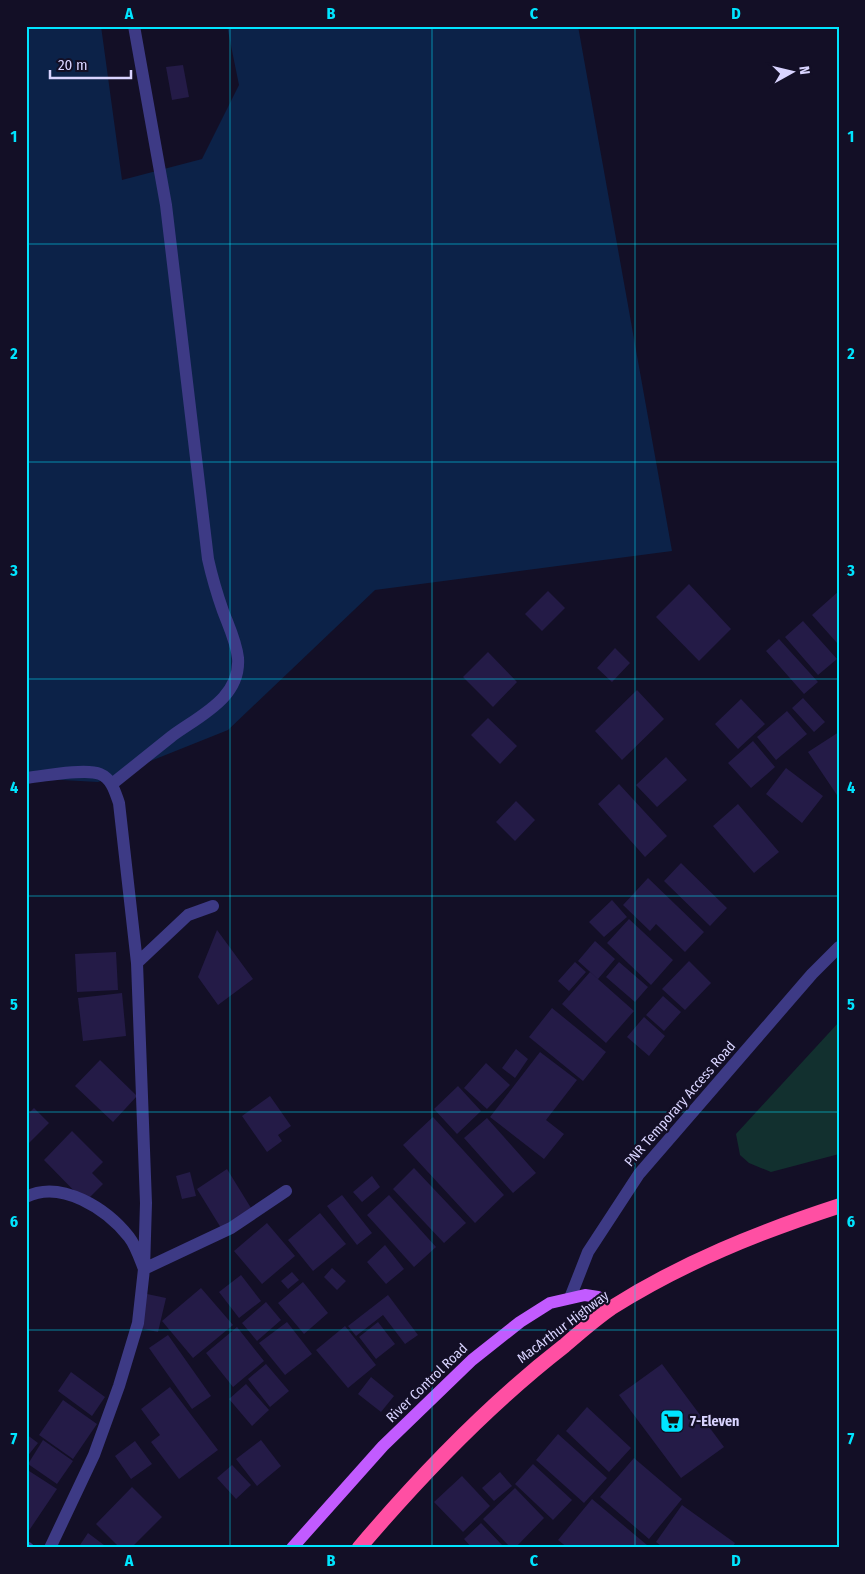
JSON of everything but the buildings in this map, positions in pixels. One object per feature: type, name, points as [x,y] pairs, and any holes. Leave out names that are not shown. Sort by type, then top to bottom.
[{"type":"highway","name":"MacArthur Highway","points":[[359,1548],[442,1456],[520,1380],[610,1309],[687,1265],[772,1228],[839,1206]]},
{"type":"main road","name":"River Control Road","points":[[292,1548],[383,1446],[472,1360],[534,1311],[550,1303],[585,1295],[598,1297],[610,1309]]},
{"type":"street","points":[[112,784],[174,735],[208,713],[226,695],[236,677],[238,660],[235,642],[223,611],[208,559],[166,205],[134,26]]},
{"type":"street","points":[[26,778],[82,773],[100,774],[112,784],[119,803],[137,963],[146,1203],[144,1269],[138,1323],[119,1386],[94,1456],[50,1548]]},
{"type":"street","points":[[137,963],[188,915],[213,906]]},
{"type":"street","name":"PNR Temporary Access Road","points":[[570,1298],[588,1252],[639,1174],[812,974],[839,947]]},
{"type":"street","points":[[26,1197],[38,1191],[58,1190],[96,1207],[130,1238],[144,1269]]},
{"type":"street","points":[[144,1269],[230,1228],[286,1191]]},
{"type":"green space","points":[[839,1022],[839,1154],[771,1172],[749,1163],[740,1155],[736,1134]]},
{"type":"water","points":[[26,26],[101,26],[122,180],[202,159],[239,85],[227,26],[578,26],[672,551],[375,590],[228,730],[98,782],[26,778]]},
{"type":"place","name":"7-Eleven","points":[[672,1421]]}]
